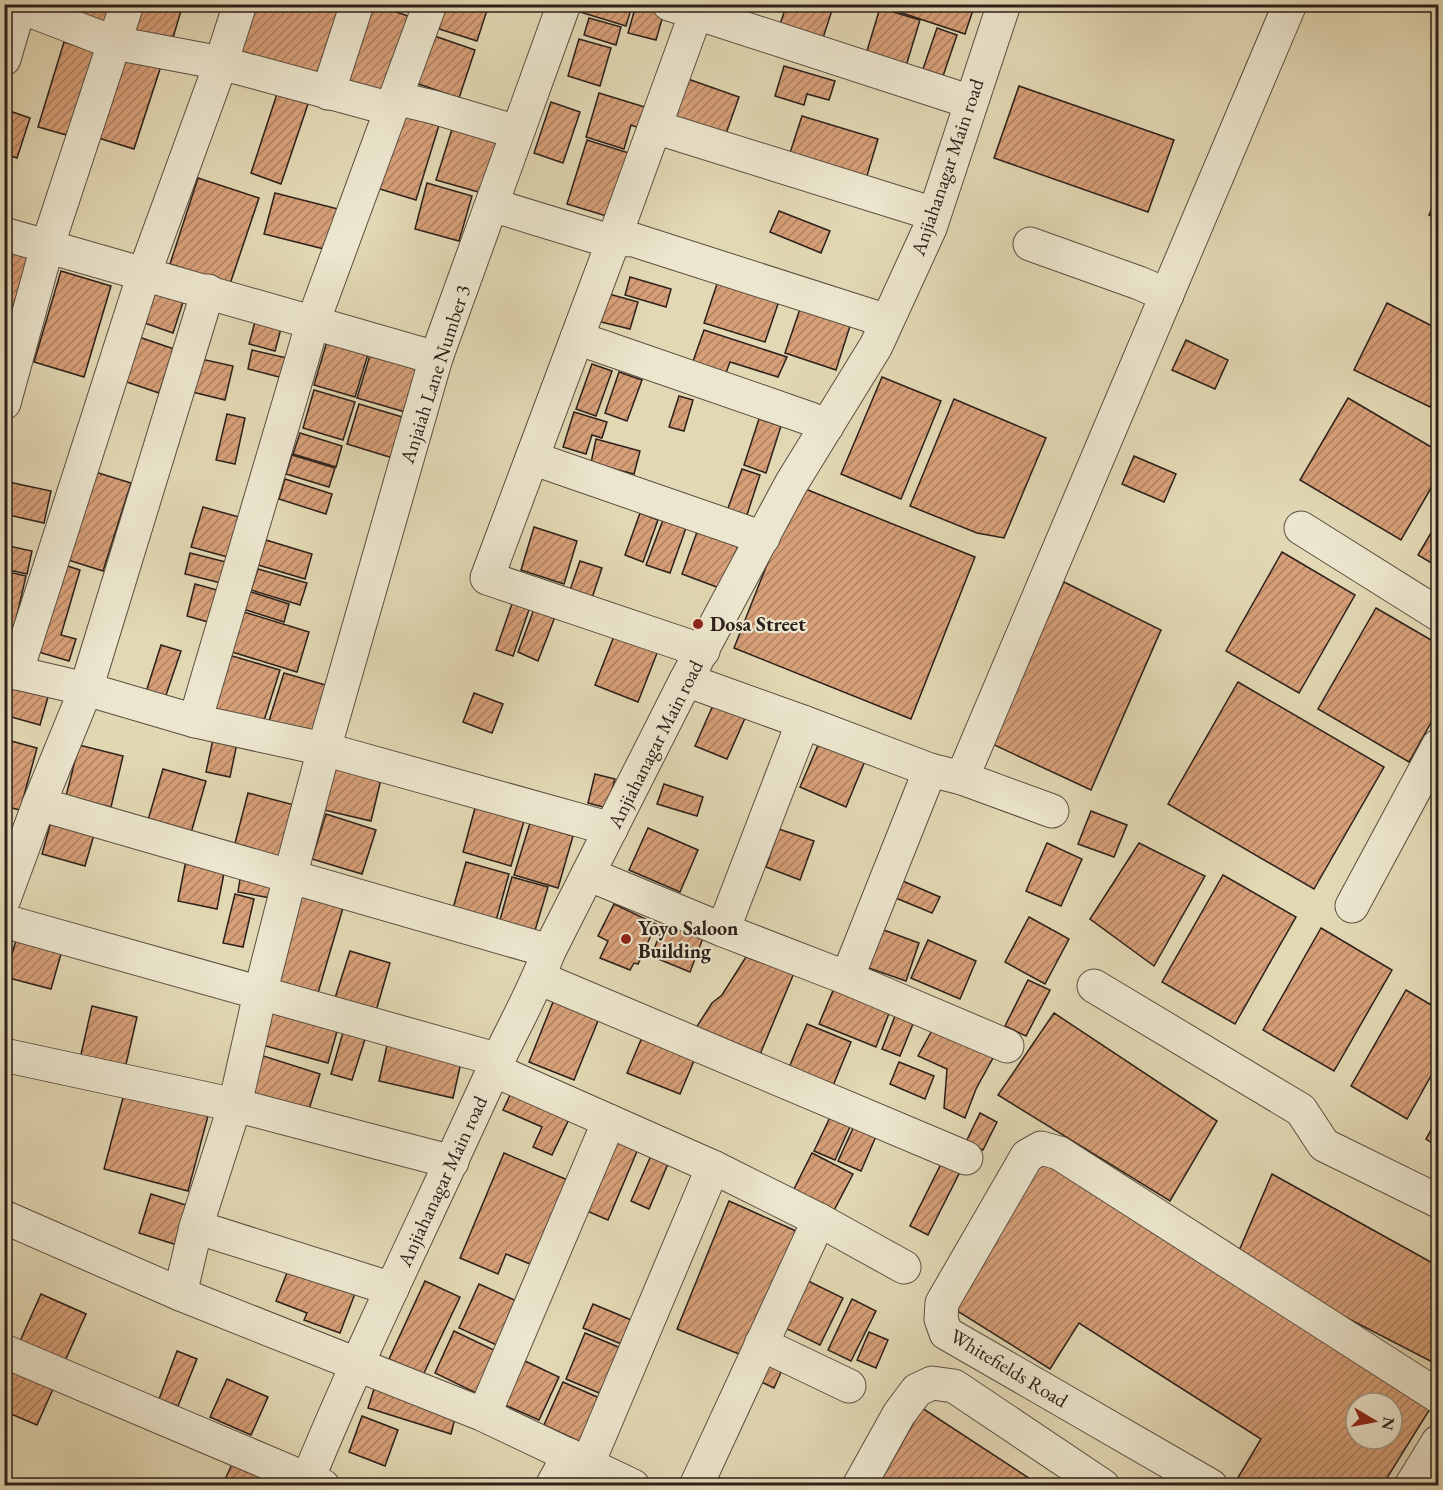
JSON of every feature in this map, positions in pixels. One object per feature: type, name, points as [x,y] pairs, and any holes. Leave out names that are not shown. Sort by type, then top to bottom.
[{"type":"street","points":[[4,403],[47,247],[127,4]]},
{"type":"street","points":[[240,4],[221,63],[144,274],[10,672],[86,689],[195,721],[324,749],[611,829]]},
{"type":"street","points":[[328,93],[357,4]]},
{"type":"street","points":[[195,721],[313,322],[430,4]]},
{"type":"street","name":"Anjaiah Lane Number 3","points":[[180,1294],[196,1227],[235,1105],[260,994],[324,749],[436,358],[564,4]]},
{"type":"street","name":"Anjiahanagar Main road","points":[[312,1483],[357,1363],[588,874],[686,680],[791,484],[876,346],[930,228],[1004,4]]},
{"type":"street","points":[[962,778],[1290,4]]},
{"type":"street","points":[[4,58],[18,5],[115,43],[221,63],[328,93],[393,103],[433,106],[518,132]]},
{"type":"street","points":[[703,651],[488,578],[655,128],[683,9],[971,102]]},
{"type":"street","points":[[655,128],[934,214]]},
{"type":"street","points":[[492,205],[603,239],[634,240],[887,321]]},
{"type":"street","points":[[4,234],[436,358]]},
{"type":"street","points":[[1030,244],[1167,295]]},
{"type":"street","points":[[4,899],[39,804],[86,689],[208,291]]},
{"type":"street","points":[[577,338],[827,426]]},
{"type":"street","points":[[532,458],[763,538]]},
{"type":"street","points":[[1301,528],[1438,614]]},
{"type":"street","points":[[686,680],[930,770],[962,778],[1052,811]]},
{"type":"street","points":[[723,930],[803,722]]},
{"type":"street","points":[[1352,906],[1438,746]]},
{"type":"street","points":[[847,978],[930,770]]},
{"type":"street","points":[[39,804],[290,877],[544,965],[966,1158]]},
{"type":"street","points":[[588,874],[847,978],[1007,1046]]},
{"type":"street","points":[[4,921],[260,994],[496,1065],[713,1167],[819,1220],[904,1267]]},
{"type":"street","points":[[1094,986],[1301,1110],[1324,1145],[1438,1201]]},
{"type":"street","points":[[4,1055],[235,1105],[452,1162]]},
{"type":"street","points":[[484,1415],[609,1120]]},
{"type":"street","name":"Whitefields Road","points":[[1211,1485],[946,1333],[941,1319],[942,1303],[1027,1156],[1041,1148],[1059,1153],[1438,1396]]},
{"type":"street","points":[[552,1485],[578,1459],[713,1167]]},
{"type":"street","points":[[4,1217],[180,1294],[484,1415],[633,1485]]},
{"type":"street","points":[[696,1485],[819,1220]]},
{"type":"street","points":[[196,1227],[392,1289]]},
{"type":"street","points":[[761,1344],[849,1386]]},
{"type":"street","points":[[4,1351],[312,1483]]},
{"type":"street","points":[[859,1485],[900,1414],[917,1390],[932,1383],[954,1386],[1103,1485]]},
{"type":"street","points":[[1411,1485],[1438,1442]]},
{"type":"building","points":[[74,4],[118,4],[112,24],[72,11]]},
{"type":"building","points":[[139,4],[183,4],[172,41],[132,30]]},
{"type":"building","points":[[252,4],[332,4],[339,7],[314,84],[234,58]]},
{"type":"building","points":[[361,4],[373,4],[408,16],[381,96],[336,80]]},
{"type":"building","points":[[436,4],[489,4],[477,41],[430,26]]},
{"type":"building","points":[[582,4],[632,6],[626,26],[580,12]]},
{"type":"building","points":[[787,4],[834,4],[822,41],[779,27]]},
{"type":"building","points":[[885,4],[975,4],[965,34],[884,7]]},
{"type":"building","points":[[636,5],[664,12],[656,40],[628,33]]},
{"type":"building","points":[[880,8],[920,20],[906,66],[866,54]]},
{"type":"building","points":[[589,18],[621,27],[616,45],[584,35]]},
{"type":"building","points":[[937,28],[957,35],[943,76],[923,69]]},
{"type":"building","points":[[426,33],[475,50],[459,98],[410,81]]},
{"type":"building","points":[[579,39],[611,48],[600,86],[568,76]]},
{"type":"building","points":[[64,42],[102,54],[77,138],[38,127]]},
{"type":"building","points":[[123,54],[161,66],[134,149],[95,137]]},
{"type":"building","points":[[784,66],[835,81],[829,100],[807,94],[804,105],[775,96]]},
{"type":"building","points":[[688,79],[739,97],[723,142],[672,125]]},
{"type":"building","points":[[1019,86],[1174,140],[1148,212],[994,158]]},
{"type":"building","points":[[599,93],[648,108],[642,129],[631,125],[624,149],[586,137]]},
{"type":"building","points":[[277,94],[308,104],[281,184],[251,173]]},
{"type":"building","points":[[551,102],[580,112],[563,163],[534,153]]},
{"type":"building","points":[[394,108],[440,122],[416,200],[370,186]]},
{"type":"building","points":[[4,109],[30,118],[17,158],[4,154]]},
{"type":"building","points":[[802,116],[878,139],[866,179],[789,156]]},
{"type":"building","points":[[453,126],[498,139],[482,193],[436,180]]},
{"type":"building","points":[[587,140],[632,154],[613,218],[567,204]]},
{"type":"building","points":[[198,178],[259,198],[230,284],[170,264]]},
{"type":"building","points":[[427,183],[472,196],[459,241],[415,229]]},
{"type":"building","points":[[275,193],[342,210],[332,251],[264,234]]},
{"type":"building","points":[[1438,195],[1438,220],[1429,215]]},
{"type":"building","points":[[779,211],[830,231],[821,253],[770,232]]},
{"type":"building","points":[[9,249],[41,259],[24,310],[4,303],[4,263]]},
{"type":"building","points":[[61,271],[111,286],[84,377],[34,362]]},
{"type":"building","points":[[630,277],[671,289],[666,307],[625,295]]},
{"type":"building","points":[[719,278],[780,298],[765,342],[704,323]]},
{"type":"building","points":[[151,288],[184,299],[173,333],[139,321]]},
{"type":"building","points":[[609,294],[638,302],[630,329],[601,322]]},
{"type":"building","points":[[1387,303],[1438,329],[1438,390],[1430,407],[1354,370]]},
{"type":"building","points":[[801,306],[851,323],[836,370],[785,353]]},
{"type":"building","points":[[257,314],[283,321],[275,351],[249,344]]},
{"type":"building","points":[[704,330],[787,357],[778,377],[730,362],[723,381],[690,370]]},
{"type":"building","points":[[136,336],[174,349],[159,393],[121,380]]},
{"type":"building","points":[[328,338],[369,351],[355,397],[314,385]]},
{"type":"building","points":[[1186,340],[1228,360],[1215,389],[1172,370]]},
{"type":"building","points":[[252,350],[287,358],[283,378],[248,369]]},
{"type":"building","points":[[371,352],[426,369],[412,414],[357,398]]},
{"type":"building","points":[[192,357],[233,366],[225,400],[184,390]]},
{"type":"building","points":[[592,364],[612,371],[596,416],[576,409]]},
{"type":"building","points":[[619,372],[642,380],[627,421],[605,413]]},
{"type":"building","points":[[882,377],[941,401],[901,499],[841,474]]},
{"type":"building","points":[[314,390],[355,402],[343,440],[303,428]]},
{"type":"building","points":[[679,396],[693,400],[684,431],[669,427]]},
{"type":"building","points":[[1348,398],[1438,451],[1438,476],[1401,540],[1300,480]]},
{"type":"building","points":[[954,399],[1046,438],[1004,538],[977,533],[910,506]]},
{"type":"building","points":[[359,404],[409,419],[396,459],[347,444]]},
{"type":"building","points":[[574,412],[607,422],[602,438],[592,435],[586,454],[563,447]]},
{"type":"building","points":[[227,414],[245,418],[235,464],[216,460]]},
{"type":"building","points":[[759,419],[781,426],[766,473],[744,465]]},
{"type":"building","points":[[300,433],[342,446],[336,467],[293,454]]},
{"type":"building","points":[[596,439],[640,451],[634,474],[591,463]]},
{"type":"building","points":[[292,455],[335,468],[329,487],[286,474]]},
{"type":"building","points":[[1134,456],[1176,474],[1164,502],[1122,484]]},
{"type":"building","points":[[742,469],[760,475],[746,518],[727,511]]},
{"type":"building","points":[[92,471],[131,483],[103,571],[65,559]]},
{"type":"building","points":[[285,479],[332,494],[326,514],[279,499]]},
{"type":"building","points":[[4,481],[51,491],[44,523],[4,514]]},
{"type":"building","points":[[798,486],[975,557],[911,719],[734,648]]},
{"type":"building","points":[[203,507],[246,519],[235,559],[191,547]]},
{"type":"building","points":[[640,513],[658,520],[643,562],[625,555]]},
{"type":"building","points":[[663,520],[686,528],[670,573],[646,565]]},
{"type":"building","points":[[1438,521],[1438,567],[1418,555]]},
{"type":"building","points":[[534,527],[577,541],[564,584],[521,570]]},
{"type":"building","points":[[697,532],[738,546],[722,589],[682,574]]},
{"type":"building","points":[[266,540],[312,554],[305,579],[258,565]]},
{"type":"building","points":[[4,545],[32,551],[27,574],[4,569]]},
{"type":"building","points":[[1282,552],[1355,595],[1299,693],[1226,651]]},
{"type":"building","points":[[190,553],[238,565],[233,586],[185,574]]},
{"type":"building","points":[[580,561],[602,568],[592,598],[570,590]]},
{"type":"building","points":[[61,564],[80,570],[61,635],[76,639],[69,661],[35,651]]},
{"type":"building","points":[[258,569],[307,583],[300,605],[251,590]]},
{"type":"building","points":[[4,571],[26,576],[11,641],[4,640]]},
{"type":"building","points":[[1064,582],[1161,630],[1091,790],[990,743]]},
{"type":"building","points":[[195,584],[217,590],[208,622],[187,616]]},
{"type":"building","points":[[248,591],[289,604],[284,622],[243,609]]},
{"type":"building","points":[[515,595],[532,601],[513,656],[496,650]]},
{"type":"building","points":[[537,601],[558,609],[538,661],[518,652]]},
{"type":"building","points":[[1376,608],[1438,644],[1438,710],[1409,762],[1318,709]]},
{"type":"building","points":[[244,612],[309,632],[297,672],[232,652]]},
{"type":"building","points":[[616,631],[659,648],[638,702],[595,685]]},
{"type":"building","points":[[161,645],[181,651],[165,698],[146,692]]},
{"type":"building","points":[[229,655],[280,670],[262,727],[213,712]]},
{"type":"building","points":[[284,673],[329,686],[313,737],[268,724]]},
{"type":"building","points":[[1238,682],[1384,767],[1314,889],[1168,804]]},
{"type":"building","points":[[4,685],[48,697],[40,725],[4,715]]},
{"type":"building","points":[[474,693],[503,704],[492,733],[463,722]]},
{"type":"building","points":[[714,703],[746,716],[727,759],[695,746]]},
{"type":"building","points":[[822,736],[867,756],[846,807],[800,787]]},
{"type":"building","points":[[4,739],[37,748],[20,810],[4,806]]},
{"type":"building","points":[[213,739],[237,743],[230,777],[206,772]]},
{"type":"building","points":[[79,745],[123,756],[111,807],[66,796]]},
{"type":"building","points":[[335,764],[382,775],[371,821],[324,810]]},
{"type":"building","points":[[163,769],[206,781],[191,833],[148,820]]},
{"type":"building","points":[[595,774],[615,779],[607,808],[588,803]]},
{"type":"building","points":[[664,784],[703,797],[697,816],[657,804]]},
{"type":"building","points":[[248,793],[298,806],[284,859],[234,847]]},
{"type":"building","points":[[475,808],[524,821],[511,866],[463,852]]},
{"type":"building","points":[[54,811],[97,824],[85,866],[42,854]]},
{"type":"building","points":[[1091,811],[1127,825],[1114,857],[1078,844]]},
{"type":"building","points":[[326,814],[376,830],[362,874],[312,859]]},
{"type":"building","points":[[530,823],[573,836],[558,888],[514,875]]},
{"type":"building","points":[[648,828],[698,850],[680,892],[629,870]]},
{"type":"building","points":[[779,829],[814,841],[800,880],[766,867]]},
{"type":"building","points":[[1047,843],[1082,859],[1061,906],[1026,891]]},
{"type":"building","points":[[1139,843],[1205,876],[1154,966],[1090,919]]},
{"type":"building","points":[[187,855],[226,863],[217,909],[178,901]]},
{"type":"building","points":[[466,862],[509,874],[495,924],[452,912]]},
{"type":"building","points":[[241,873],[274,879],[271,898],[238,892]]},
{"type":"building","points":[[1223,875],[1296,917],[1235,1024],[1162,982]]},
{"type":"building","points":[[512,877],[548,887],[533,937],[498,927]]},
{"type":"building","points":[[898,879],[940,897],[932,913],[891,896]]},
{"type":"building","points":[[304,889],[345,901],[318,993],[277,981]]},
{"type":"building","points":[[235,894],[254,899],[243,947],[223,943]]},
{"type":"building","name":"Yoyo Saloon Building","points":[[614,904],[656,924],[638,964],[634,963],[630,970],[600,958],[608,941],[598,936]]},
{"type":"building","points":[[668,915],[706,930],[690,972],[651,956]]},
{"type":"building","points":[[1029,917],[1069,939],[1045,984],[1005,962]]},
{"type":"building","points":[[873,926],[919,943],[906,981],[860,965]]},
{"type":"building","points":[[1321,928],[1392,970],[1334,1071],[1263,1030]]},
{"type":"building","points":[[18,934],[63,947],[51,989],[5,977]]},
{"type":"building","points":[[928,940],[976,961],[960,999],[911,978]]},
{"type":"building","points":[[350,951],[390,963],[376,1011],[335,998]]},
{"type":"building","points":[[746,957],[794,973],[756,1064],[694,1031],[712,1003],[722,995]]},
{"type":"building","points":[[1028,980],[1050,990],[1026,1036],[1005,1026]]},
{"type":"building","points":[[837,981],[893,1003],[876,1047],[819,1024]]},
{"type":"building","points":[[1406,990],[1438,1009],[1438,1063],[1407,1119],[1351,1086]]},
{"type":"building","points":[[555,997],[600,1016],[574,1080],[529,1062]]},
{"type":"building","points":[[273,1002],[340,1021],[328,1063],[262,1045]]},
{"type":"building","points":[[92,1006],[137,1017],[124,1073],[79,1063]]},
{"type":"building","points":[[899,1006],[917,1014],[900,1056],[882,1049]]},
{"type":"building","points":[[1054,1013],[1217,1121],[1170,1201],[998,1095]]},
{"type":"building","points":[[807,1024],[851,1042],[832,1088],[788,1070]]},
{"type":"building","points":[[935,1025],[993,1058],[976,1089],[965,1118],[944,1108],[947,1069],[918,1056]]},
{"type":"building","points":[[344,1029],[366,1036],[352,1080],[331,1074]]},
{"type":"building","points":[[643,1035],[696,1056],[680,1094],[627,1073]]},
{"type":"building","points":[[388,1041],[462,1058],[453,1098],[379,1081]]},
{"type":"building","points":[[251,1052],[320,1074],[306,1119],[240,1100]]},
{"type":"building","points":[[899,1062],[934,1076],[925,1099],[890,1084]]},
{"type":"building","points":[[512,1091],[570,1117],[552,1155],[533,1147],[542,1127],[503,1110]]},
{"type":"building","points":[[124,1094],[208,1116],[188,1191],[104,1169]]},
{"type":"building","points":[[833,1111],[853,1120],[835,1160],[814,1151]]},
{"type":"building","points":[[980,1113],[997,1122],[983,1150],[966,1142]]},
{"type":"building","points":[[1438,1117],[1438,1147],[1426,1139]]},
{"type":"building","points":[[855,1124],[877,1134],[861,1171],[838,1161]]},
{"type":"building","points":[[613,1130],[641,1142],[608,1220],[580,1208]]},
{"type":"building","points":[[653,1151],[670,1159],[649,1209],[631,1201]]},
{"type":"building","points":[[504,1153],[577,1184],[542,1269],[506,1254],[498,1274],[460,1258]]},
{"type":"building","points":[[812,1153],[853,1174],[831,1216],[791,1195]]},
{"type":"building","points":[[945,1156],[963,1166],[928,1235],[910,1226]]},
{"type":"building","points":[[1045,1158],[1433,1404],[1404,1451],[1404,1391],[1344,1391],[1344,1451],[1404,1451],[1382,1486],[1233,1486],[1261,1439],[1079,1323],[1050,1369],[951,1307]]},
{"type":"building","points":[[1272,1174],[1438,1266],[1438,1365],[1235,1260]]},
{"type":"building","points":[[151,1194],[189,1206],[177,1245],[139,1233]]},
{"type":"building","points":[[729,1201],[796,1231],[744,1356],[677,1329]]},
{"type":"building","points":[[290,1265],[356,1291],[340,1333],[304,1320],[307,1313],[276,1301]]},
{"type":"building","points":[[802,1278],[843,1298],[820,1345],[779,1325]]},
{"type":"building","points":[[425,1281],[460,1297],[423,1375],[389,1359]]},
{"type":"building","points":[[479,1284],[521,1303],[501,1347],[459,1328]]},
{"type":"building","points":[[41,1294],[86,1314],[65,1361],[20,1341]]},
{"type":"building","points":[[852,1299],[876,1311],[851,1361],[828,1350]]},
{"type":"building","points":[[593,1304],[636,1322],[626,1346],[583,1328]]},
{"type":"building","points":[[454,1331],[498,1352],[478,1394],[435,1373]]},
{"type":"building","points":[[869,1332],[888,1340],[876,1368],[857,1360]]},
{"type":"building","points":[[585,1333],[623,1349],[604,1395],[566,1379]]},
{"type":"building","points":[[177,1351],[197,1359],[178,1406],[159,1399]]},
{"type":"building","points":[[770,1352],[787,1359],[774,1388],[757,1380]]},
{"type":"building","points":[[525,1361],[559,1377],[539,1420],[505,1405]]},
{"type":"building","points":[[17,1363],[57,1380],[37,1425],[4,1411],[4,1390]]},
{"type":"building","points":[[227,1379],[268,1397],[251,1435],[210,1417]]},
{"type":"building","points":[[563,1382],[604,1400],[585,1444],[544,1425]]},
{"type":"building","points":[[374,1389],[456,1414],[451,1434],[368,1408]]},
{"type":"building","points":[[922,1408],[1041,1486],[878,1486]]},
{"type":"building","points":[[362,1416],[398,1430],[385,1466],[349,1452]]},
{"type":"building","points":[[234,1460],[281,1482],[279,1486],[222,1486]]},
{"type":"building","points":[[717,1477],[736,1486],[713,1486]]},
{"type":"place","name":"Dosa Street","points":[[698,624]]},
{"type":"place","name":"Yoyo Saloon Building","points":[[626,939]]}]
